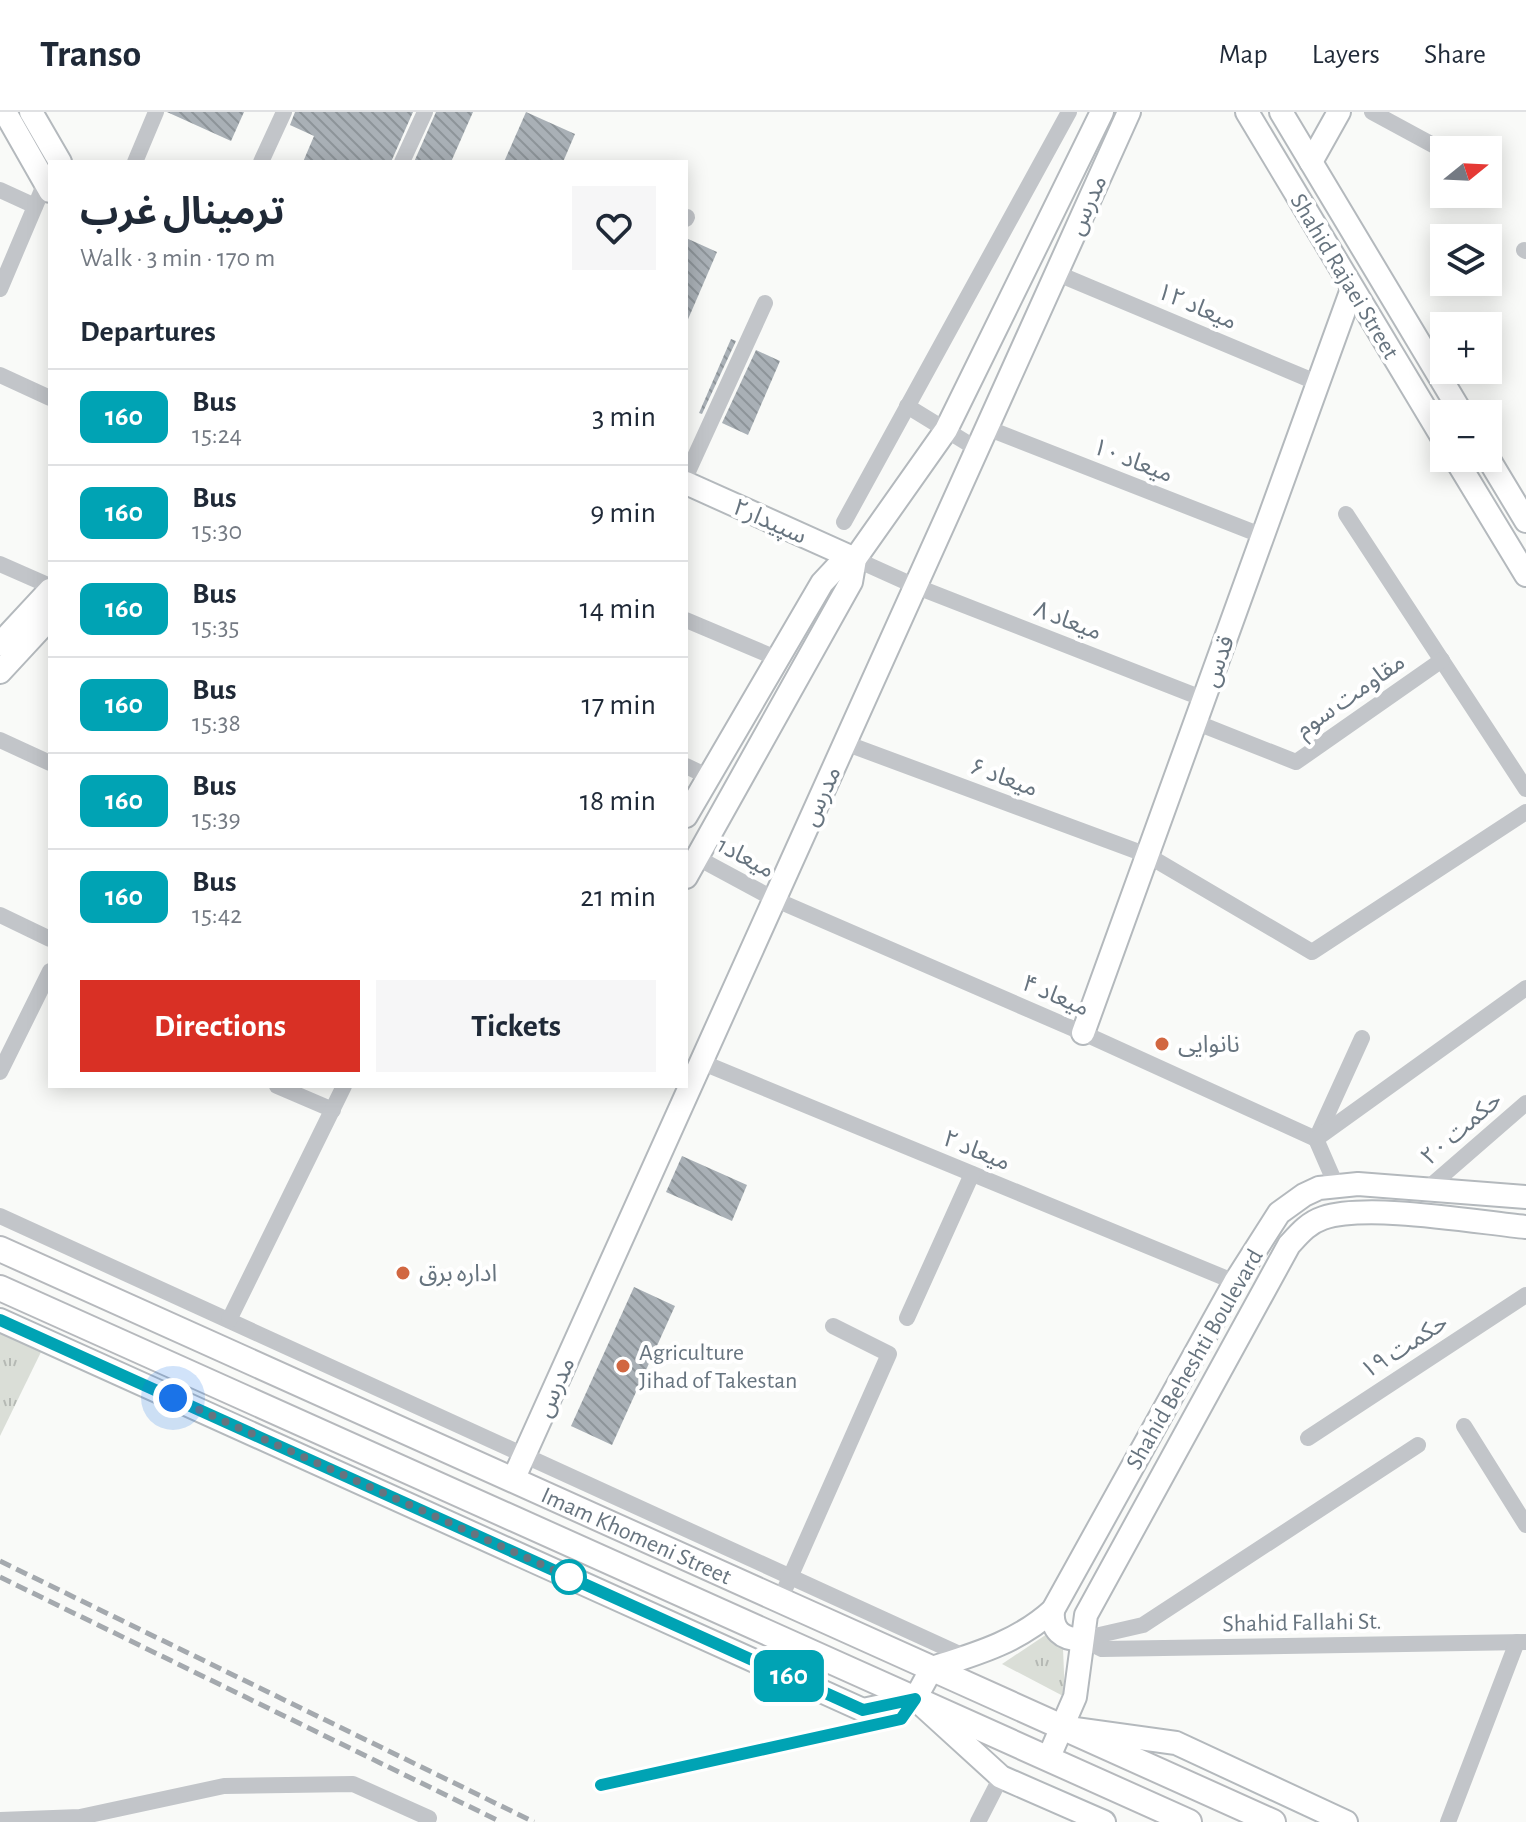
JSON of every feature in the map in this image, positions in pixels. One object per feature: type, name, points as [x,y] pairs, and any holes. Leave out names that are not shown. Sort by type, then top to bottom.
[{"type":"main road","name":"Imam Khomeni Street","points":[[0,1249],[1273,1822]]},
{"type":"main road","name":"Imam Khomeni Street","points":[[0,1288],[1189,1822]]},
{"type":"main road","points":[[500,1512],[513,1480]]},
{"type":"street","points":[[5,112],[44,193]]},
{"type":"street","points":[[31,112],[59,160]]},
{"type":"street","points":[[136,160],[156,112]]},
{"type":"street","points":[[262,160],[284,112]]},
{"type":"street","points":[[403,160],[425,112]]},
{"type":"street","name":"مدرس","points":[[855,559],[946,430],[1102,112]]},
{"type":"street","name":"مدرس","points":[[694,1059],[774,899],[1129,112]]},
{"type":"street","name":"Shahid Rajaei Street","points":[[1247,112],[1430,417]]},
{"type":"street","name":"Shahid Rajaei Street","points":[[1281,112],[1454,400]]},
{"type":"street","points":[[1311,162],[1339,112]]},
{"type":"street","points":[[1372,112],[1430,143]]},
{"type":"street","points":[[844,522],[1066,117],[1090,135],[1114,146]]},
{"type":"street","points":[[0,190],[44,193]]},
{"type":"street","points":[[0,289],[44,193]]},
{"type":"street","name":"میعاد ۱۲","points":[[1056,273],[1318,383]]},
{"type":"street","name":"قدس","points":[[1083,1033],[1352,289]]},
{"type":"street","points":[[688,472],[765,303]]},
{"type":"street","points":[[0,375],[48,397]]},
{"type":"street","name":"میعاد ۱۰","points":[[907,406],[946,430],[982,439],[1263,536]]},
{"type":"street","points":[[1463,472],[1526,575]]},
{"type":"street","points":[[1496,472],[1526,521]]},
{"type":"street","name":"سپیدار۲","points":[[688,484],[855,559]]},
{"type":"street","points":[[1346,514],[1526,789]]},
{"type":"street","points":[[688,812],[822,583],[836,568],[855,559]]},
{"type":"street","points":[[691,867],[851,582],[855,559]]},
{"type":"street","name":"میعاد ۸","points":[[855,559],[915,586],[1204,699]]},
{"type":"street","points":[[0,564],[48,587]]},
{"type":"street","points":[[0,644],[48,590]]},
{"type":"street","points":[[0,672],[48,620]]},
{"type":"street","points":[[688,621],[776,658]]},
{"type":"street","name":"مقاومت سوم","points":[[1195,722],[1296,762],[1442,660]]},
{"type":"street","points":[[0,740],[48,762]]},
{"type":"street","name":"میعاد ۶","points":[[845,743],[1147,855],[1312,952],[1526,812]]},
{"type":"street","points":[[688,767],[707,776]]},
{"type":"street","name":"میعاد1","points":[[691,867],[774,899]]},
{"type":"street","name":"میعاد ۴","points":[[774,899],[1083,1033],[1316,1139]]},
{"type":"street","points":[[0,915],[48,938]]},
{"type":"street","points":[[0,1072],[48,975]]},
{"type":"street","points":[[1316,1139],[1526,988]]},
{"type":"street","points":[[1336,1185],[1316,1139],[1362,1038]]},
{"type":"street","name":"میعاد ۲","points":[[694,1059],[1235,1282]]},
{"type":"street","points":[[282,1088],[333,1110]]},
{"type":"street","points":[[229,1320],[343,1088]]},
{"type":"street","name":"مدرس","points":[[513,1480],[682,1088]]},
{"type":"street","name":"حکمت ۲۰","points":[[1427,1189],[1526,1103]]},
{"type":"street","points":[[907,1318],[972,1174]]},
{"type":"street","name":"Shahid Beheshti Boulevard","points":[[932,1668],[999,1647],[1038,1625],[1053,1610],[1235,1282],[1279,1213],[1304,1195],[1336,1185],[1526,1197]]},
{"type":"street","name":"Shahid Beheshti Boulevard","points":[[1048,1759],[1075,1697],[1086,1615],[1289,1245],[1313,1222],[1342,1214],[1389,1213],[1526,1227]]},
{"type":"street","points":[[0,1216],[966,1657]]},
{"type":"street","name":"حکمت ۱۹","points":[[1308,1438],[1526,1295]]},
{"type":"street","points":[[0,1320],[863,1710],[915,1699]]},
{"type":"street","points":[[780,1600],[889,1354],[833,1326]]},
{"type":"street","points":[[1464,1426],[1526,1525]]},
{"type":"street","points":[[1053,1610],[1052,1620],[1063,1636],[1072,1640],[1143,1625],[1418,1445]]},
{"type":"street","points":[[612,1524],[623,1500]]},
{"type":"street","name":"Shahid Fallahi St.","points":[[1082,1639],[1102,1649],[1521,1642]]},
{"type":"street","points":[[1448,1822],[1521,1642]]},
{"type":"street","points":[[601,1785],[901,1719],[932,1668]]},
{"type":"street","points":[[915,1699],[1001,1777],[1100,1821]]},
{"type":"street","points":[[1062,1727],[1176,1743],[1346,1822]]},
{"type":"street","points":[[978,1822],[1001,1777]]},
{"type":"street","points":[[0,1820],[80,1819],[224,1786],[353,1784],[429,1818]]},
{"type":"green space","points":[[0,1333],[41,1352],[0,1436]]},
{"type":"green space","points":[[1062,1624],[1065,1697],[1002,1664]]},
{"type":"building","points":[[167,112],[244,112],[231,141]]},
{"type":"building","points":[[295,112],[413,112],[392,160],[304,160],[314,136],[290,125]]},
{"type":"building","points":[[436,112],[473,112],[452,160],[415,160]]},
{"type":"building","points":[[526,112],[575,134],[564,160],[505,160]]},
{"type":"building","points":[[688,239],[717,252],[688,319]]},
{"type":"building","points":[[731,339],[736,341],[702,414],[699,413]]},
{"type":"building","points":[[756,350],[780,361],[748,435],[722,423]]},
{"type":"building","points":[[682,1156],[747,1185],[732,1221],[666,1192]]},
{"type":"building","name":"Agriculture Jihad of Takestan","points":[[634,1287],[675,1306],[612,1445],[571,1426]]},
{"type":"railway","points":[[0,1561],[534,1822]]},
{"type":"railway","points":[[0,1577],[501,1822]]},
{"type":"bus line","name":"160","points":[[0,1320],[863,1710],[915,1699],[901,1719],[601,1785]]},
{"type":"place","name":"نانوایی","points":[[1162,1044]]},
{"type":"place","name":"اداره برق","points":[[403,1273]]},
{"type":"place","name":"Agriculture Jihad of Takestan","points":[[623,1366]]},
{"type":"route","points":[[173,1398],[576,1580],[569,1577]]}]
